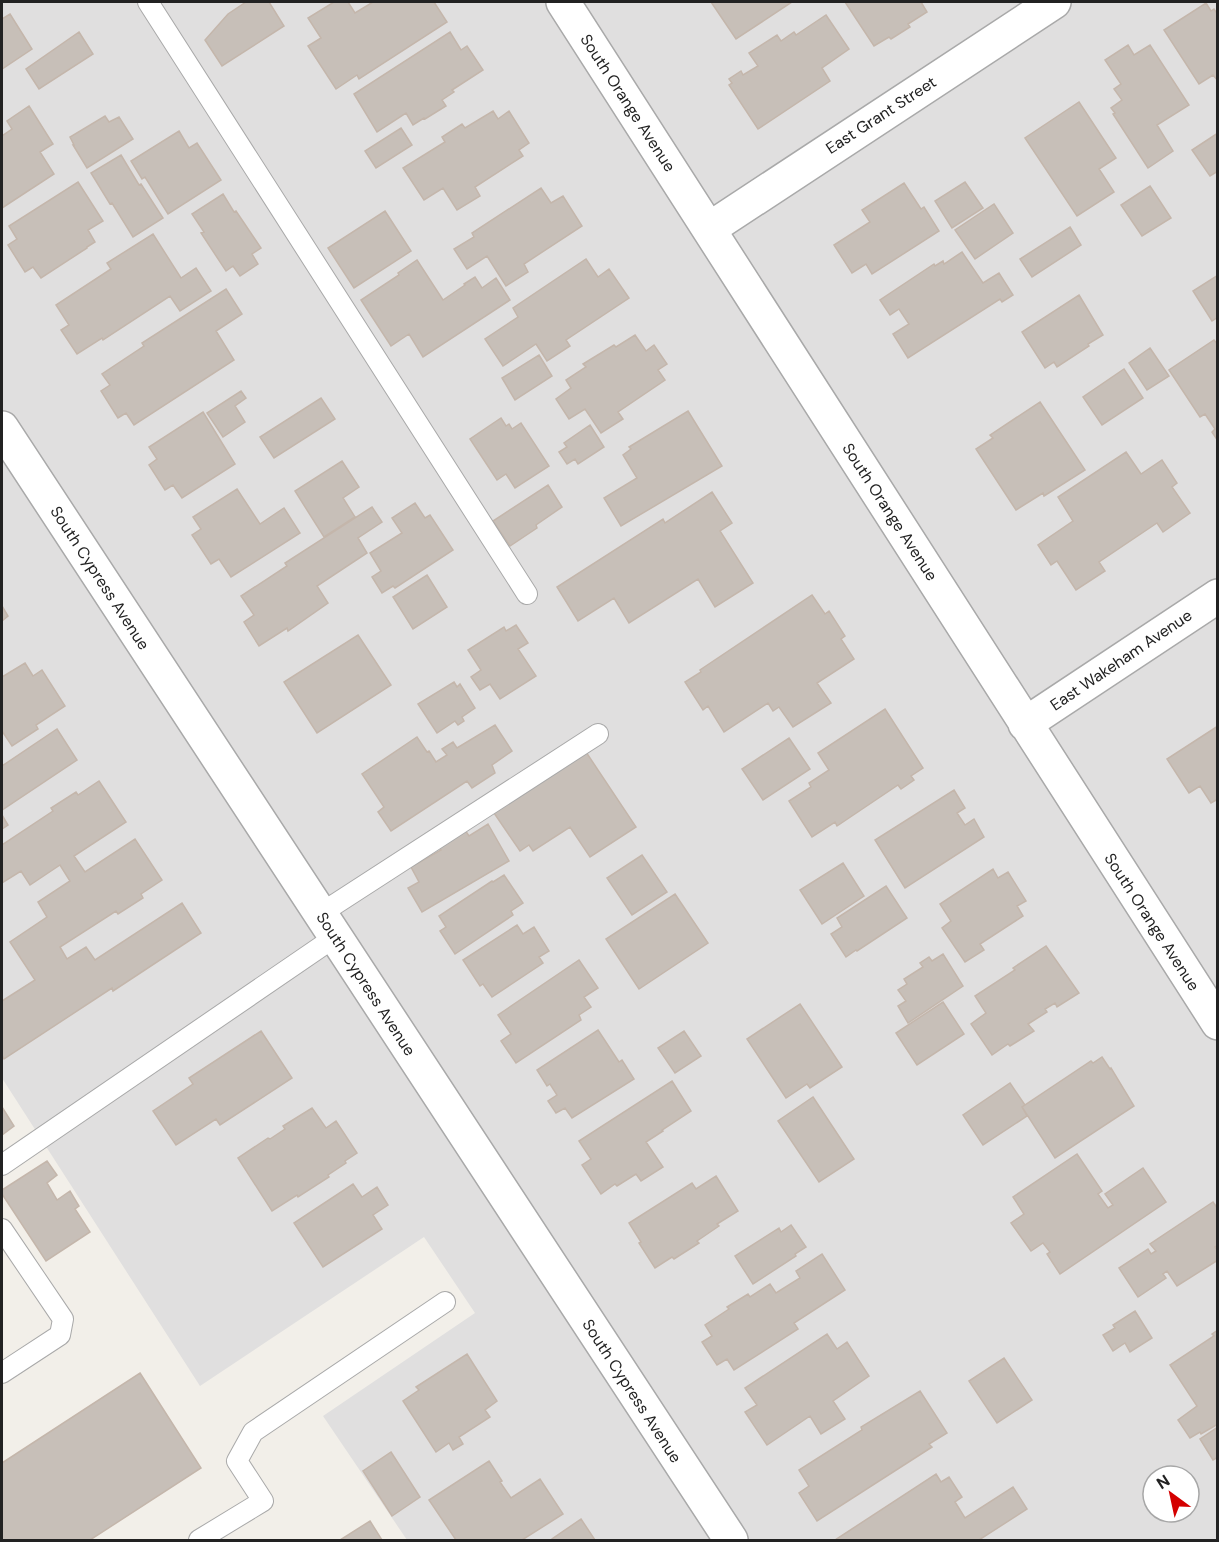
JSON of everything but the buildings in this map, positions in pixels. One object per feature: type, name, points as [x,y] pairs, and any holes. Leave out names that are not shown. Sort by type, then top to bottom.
[{"type":"street","name":"South Orange Avenue","points":[[563,2],[1218,1023]]},
{"type":"street","name":"East Grant Street","points":[[709,229],[1054,2]]},
{"type":"street","name":"South Cypress Avenue","points":[[2,428],[731,1540]]},
{"type":"street","name":"East Wakeham Avenue","points":[[1026,723],[1218,596]]},
{"type":"lane","points":[[148,2],[527,594]]},
{"type":"lane","points":[[2,1165],[328,926],[598,734]]},
{"type":"lane","points":[[2,1229],[63,1319],[60,1335],[2,1373]]},
{"type":"lane","points":[[199,1540],[263,1501],[237,1461],[253,1432],[445,1302]]},
{"type":"shaded area","points":[[2,2],[1217,2],[1217,1540],[407,1540],[323,1416],[475,1313],[424,1237],[200,1386],[2,1078]]}]
